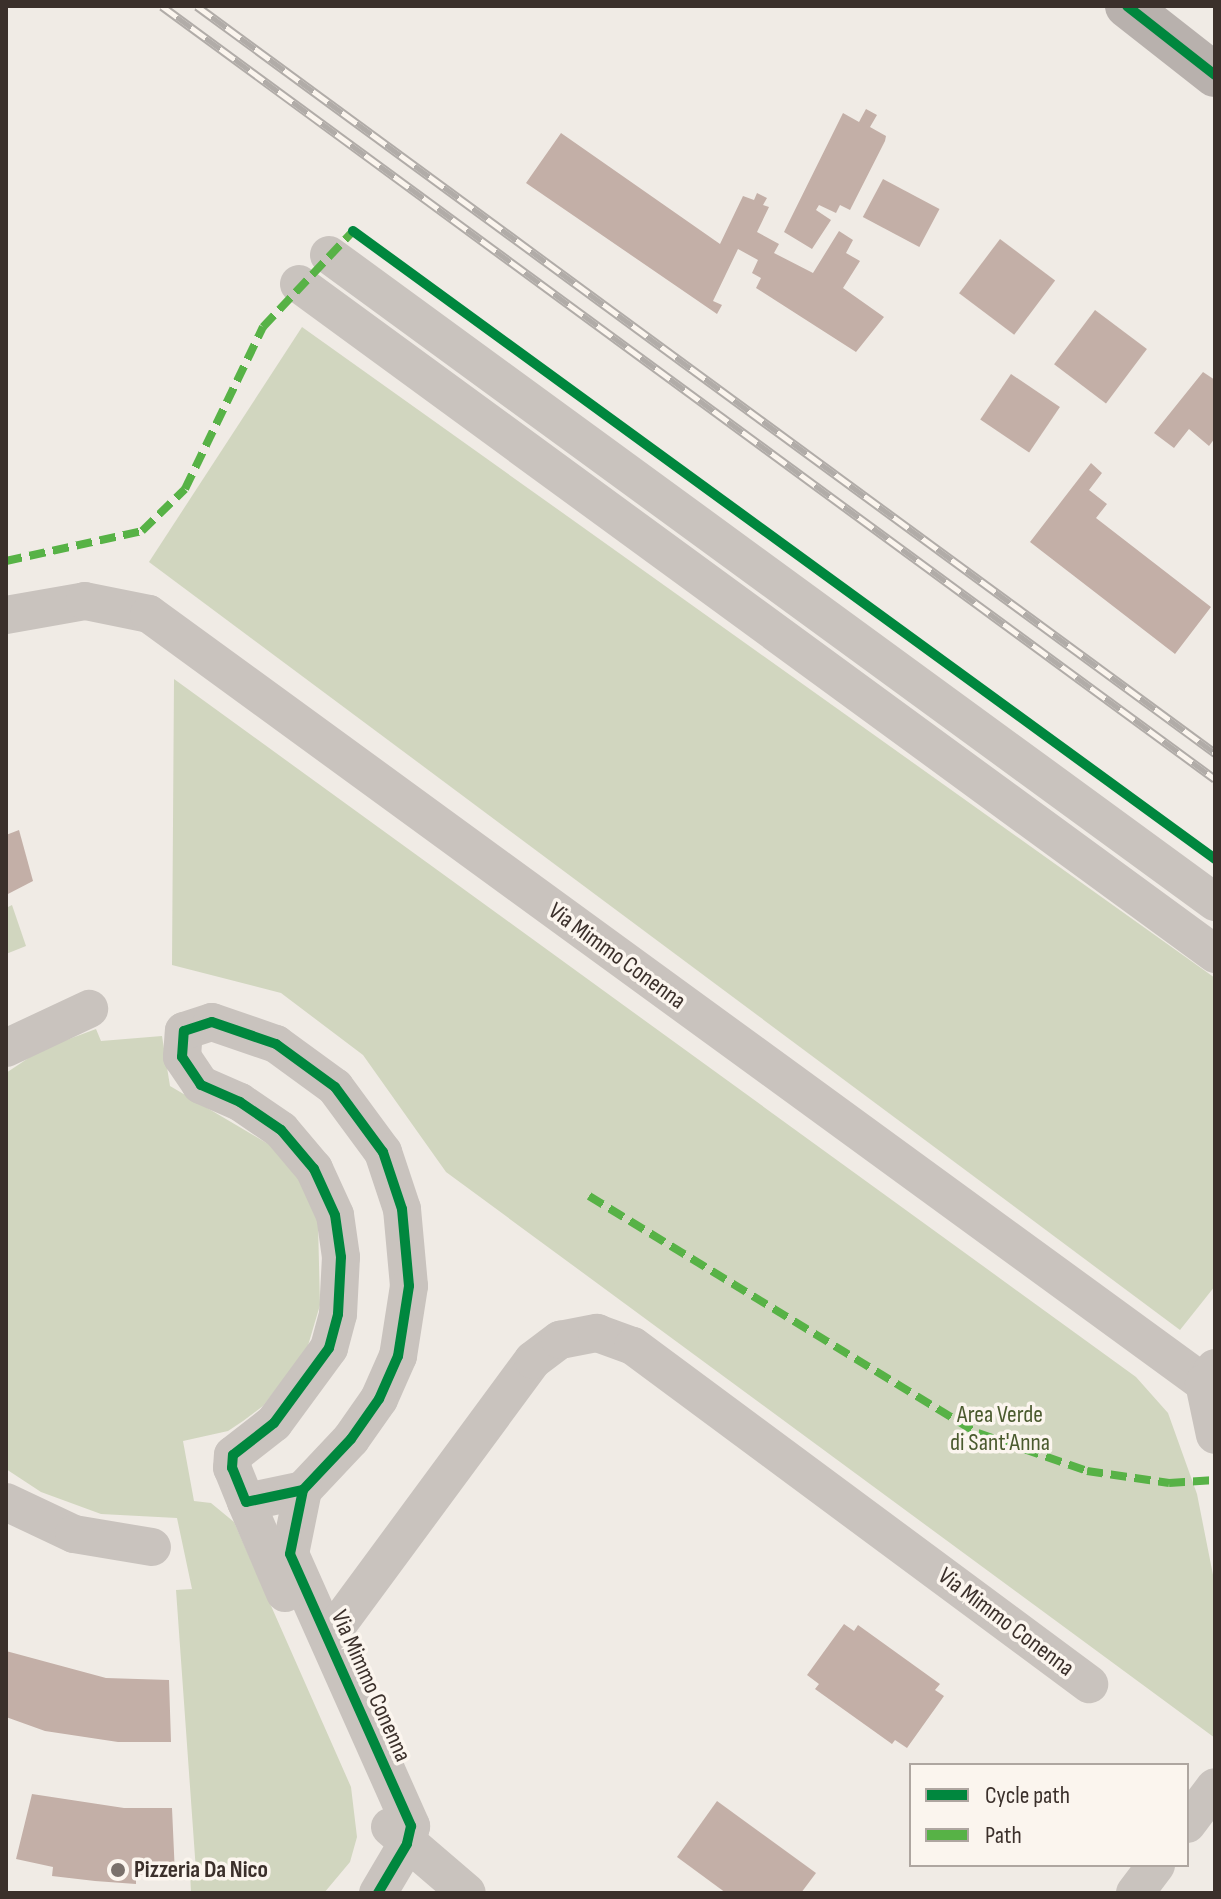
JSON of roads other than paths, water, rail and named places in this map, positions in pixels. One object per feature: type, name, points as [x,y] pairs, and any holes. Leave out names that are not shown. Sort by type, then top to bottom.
[{"type":"main road","points":[[1127,6],[1215,75]]},
{"type":"street","points":[[329,255],[1215,902]]},
{"type":"street","points":[[299,284],[1215,954]]},
{"type":"street","name":"Via Mimmo Conenna","points":[[6,615],[85,601],[149,614],[1209,1376]]},
{"type":"street","points":[[6,1048],[89,1009]]},
{"type":"street","name":"Via Mimmo Conenna","points":[[407,1844],[411,1826],[290,1554],[303,1490],[351,1439],[379,1399],[398,1356],[409,1286],[402,1209],[383,1152],[335,1087],[276,1044],[212,1022],[184,1031],[182,1057],[201,1085],[240,1102],[281,1130],[314,1169],[335,1215],[341,1257],[338,1314],[329,1348],[274,1423],[233,1455],[232,1468],[382,1819],[407,1844],[467,1893]]},
{"type":"street","name":"Via Mimmo Conenna","points":[[328,1638],[533,1360],[560,1340],[597,1333],[633,1346],[1089,1684]]},
{"type":"street","points":[[1209,1376],[1215,1435]]},
{"type":"street","points":[[246,1502],[303,1490]]},
{"type":"street","points":[[6,1502],[74,1534],[152,1547]]},
{"type":"street","points":[[1189,1821],[1215,1787]]},
{"type":"street","points":[[378,1893],[407,1844]]},
{"type":"street","points":[[1135,1893],[1154,1867]]},
{"type":"railway","points":[[162,6],[1215,779]]},
{"type":"railway","points":[[197,6],[1215,753]]},
{"type":"place","name":"Pizzeria Da Nico","points":[[118,1870]]},
{"type":"park label","name":"Area Verde di Sant'Anna","points":[[1000,1429]]}]
